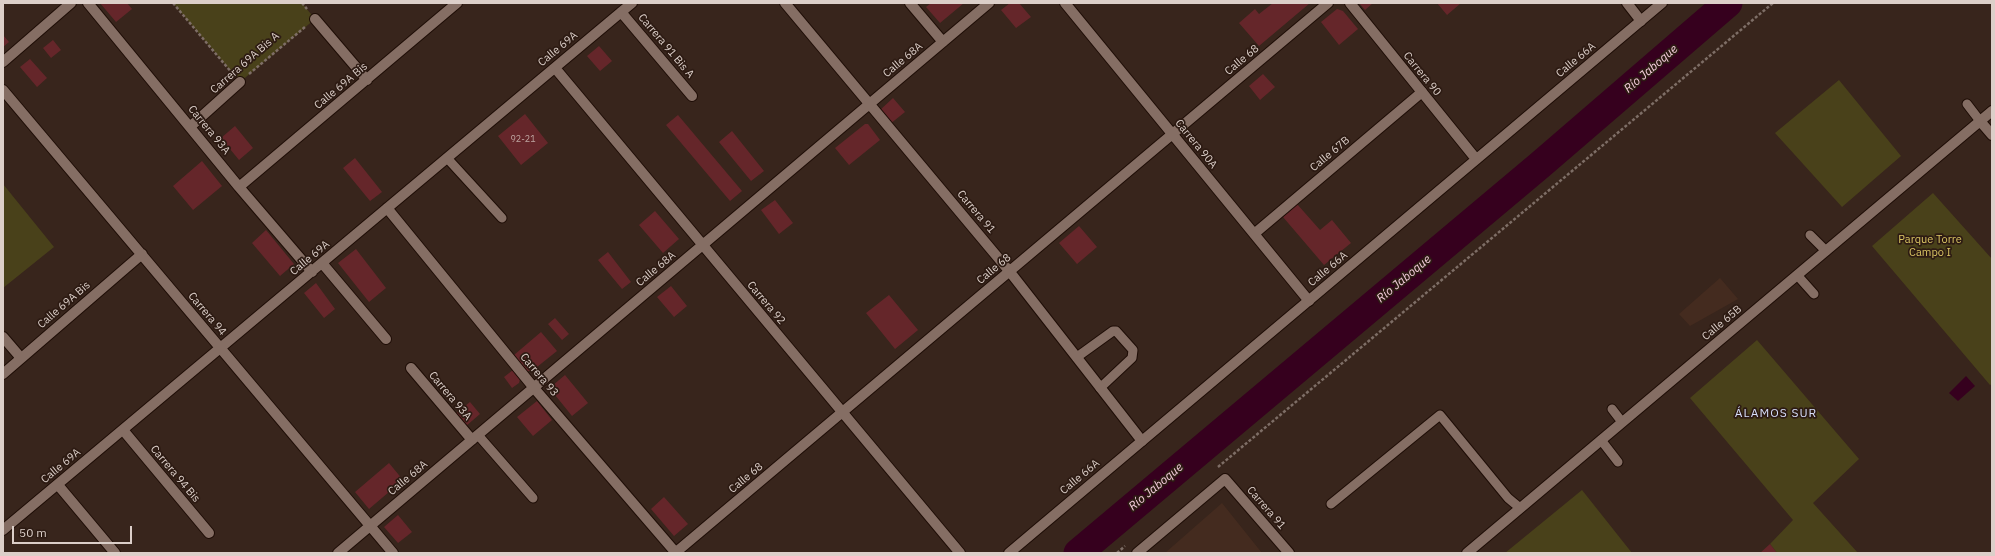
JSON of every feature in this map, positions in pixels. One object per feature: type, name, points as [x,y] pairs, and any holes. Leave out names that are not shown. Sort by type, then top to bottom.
[{"type":"street","points":[[3,62],[71,3]]},
{"type":"street","name":"Carrera 93A","points":[[88,3],[312,272]]},
{"type":"street","name":"Calle 69A Bis","points":[[240,187],[457,3]]},
{"type":"street","name":"Calle 69A","points":[[3,530],[632,3]]},
{"type":"street","name":"Carrera 91","points":[[785,3],[1010,272],[1142,441]]},
{"type":"street","points":[[910,3],[943,42]]},
{"type":"street","name":"Calle 68A","points":[[338,553],[989,3]]},
{"type":"street","name":"Carrera 90A","points":[[1065,3],[1309,300]]},
{"type":"street","name":"Calle 68","points":[[676,553],[1328,3]]},
{"type":"street","name":"Carrera 90","points":[[1350,3],[1476,160]]},
{"type":"street","points":[[1627,3],[1641,21]]},
{"type":"street","name":"Calle 66A","points":[[1009,553],[1662,3]]},
{"type":"street","name":"Carrera 91 Bis A","points":[[621,12],[692,96]]},
{"type":"street","points":[[315,18],[367,80]]},
{"type":"street","name":"Carrera 92","points":[[555,68],[960,553]]},
{"type":"street","name":"Carrera 69A Bis A","points":[[191,126],[240,82]]},
{"type":"street","name":"Carrera 94","points":[[3,90],[393,553]]},
{"type":"street","name":"Calle 67B","points":[[1254,234],[1422,92]]},
{"type":"street","name":"Calle 65B","points":[[1467,553],[1992,111]]},
{"type":"street","points":[[1980,121],[1992,135]]},
{"type":"street","name":"Carrera 93","points":[[388,208],[534,388],[676,553]]},
{"type":"street","name":"Calle 69A Bis","points":[[3,374],[142,254]]},
{"type":"street","points":[[322,263],[386,339]]},
{"type":"street","points":[[3,337],[21,358]]},
{"type":"street","name":"Carrera 93A","points":[[411,368],[475,438]]},
{"type":"street","name":"Carrera 94 Bis","points":[[123,430],[209,533]]},
{"type":"street","name":"Carrera 91","points":[[1137,553],[1225,479],[1289,553]]},
{"type":"street","points":[[58,485],[116,553]]},
{"type":"lane","points":[[1967,104],[1980,121]]},
{"type":"lane","points":[[447,158],[502,218]]},
{"type":"lane","points":[[1810,234],[1826,251]]},
{"type":"lane","points":[[1797,275],[1814,294]]},
{"type":"lane","points":[[1077,357],[1113,331],[1116,331],[1133,350],[1132,358],[1100,388]]},
{"type":"lane","points":[[1612,409],[1622,422]]},
{"type":"lane","points":[[1331,504],[1440,415],[1508,498],[1520,508]]},
{"type":"lane","points":[[475,438],[533,498]]},
{"type":"lane","points":[[1601,440],[1618,462]]},
{"type":"path","points":[[173,3],[240,82]]},
{"type":"path","points":[[1216,468],[1773,3]]},
{"type":"path","name":"Carrera 69A Bis A","points":[[240,82],[315,18]]},
{"type":"path","points":[[1116,553],[1128,543]]},
{"type":"shaded area","points":[[1720,278],[1738,299],[1690,326],[1679,314]]},
{"type":"shaded area","points":[[1966,376],[1975,386],[1958,401],[1949,393]]},
{"type":"shaded area","points":[[1222,503],[1262,553],[1165,553]]},
{"type":"green space","points":[[173,3],[302,3],[315,19],[240,82]]},
{"type":"green space","points":[[1839,80],[1901,156],[1842,207],[1775,133]]},
{"type":"green space","points":[[3,184],[54,247],[3,288]]},
{"type":"green space","name":"Parque Torre Campo I","points":[[1933,193],[1992,259],[1992,384],[1990,385],[1872,246]]},
{"type":"green space","points":[[1757,340],[1859,459],[1813,503],[1858,553],[1777,553],[1770,544],[1793,520],[1690,398]]},
{"type":"green space","points":[[1582,490],[1632,553],[1505,553]]},
{"type":"building","points":[[100,3],[127,3],[132,9],[116,22]]},
{"type":"building","points":[[931,3],[964,3],[940,23],[926,7]]},
{"type":"building","points":[[1010,3],[1019,3],[1031,17],[1016,28],[1001,10]]},
{"type":"building","points":[[1273,3],[1310,3],[1259,46],[1239,23],[1255,9],[1259,14]]},
{"type":"building","points":[[1359,3],[1373,3],[1365,10]]},
{"type":"building","points":[[1437,3],[1461,3],[1447,15]]},
{"type":"building","points":[[1337,9],[1343,11],[1358,29],[1339,45],[1321,22]]},
{"type":"building","points":[[3,35],[9,42],[3,47]]},
{"type":"building","points":[[53,40],[61,50],[51,58],[43,48]]},
{"type":"building","points":[[599,46],[612,61],[600,71],[587,56]]},
{"type":"building","points":[[30,59],[47,78],[37,87],[20,67]]},
{"type":"building","points":[[1263,74],[1275,87],[1260,100],[1249,86]]},
{"type":"building","points":[[893,98],[905,112],[890,124],[879,111]]},
{"type":"building","points":[[525,114],[548,143],[521,165],[498,136]]},
{"type":"building","points":[[678,115],[742,191],[730,201],[666,125]]},
{"type":"building","points":[[865,124],[868,124],[880,140],[849,165],[835,148]]},
{"type":"building","points":[[235,126],[253,148],[239,160],[221,138]]},
{"type":"building","points":[[732,131],[764,171],[751,181],[719,142]]},
{"type":"building","points":[[355,158],[382,192],[370,201],[343,168]]},
{"type":"building","points":[[202,161],[222,186],[193,210],[173,186]]},
{"type":"building","points":[[775,200],[793,223],[779,234],[761,210]]},
{"type":"building","points":[[1297,204],[1320,230],[1332,220],[1351,243],[1324,265],[1283,217]]},
{"type":"building","points":[[655,211],[679,239],[663,253],[639,225]]},
{"type":"building","points":[[1079,226],[1097,247],[1077,264],[1059,243]]},
{"type":"building","points":[[266,230],[294,264],[280,276],[252,243]]},
{"type":"building","points":[[356,249],[386,288],[369,302],[338,263]]},
{"type":"building","points":[[608,252],[631,282],[622,289],[598,260]]},
{"type":"building","points":[[316,283],[335,309],[324,318],[304,293]]},
{"type":"building","points":[[671,286],[687,306],[674,317],[657,297]]},
{"type":"building","points":[[889,295],[918,330],[895,349],[866,313]]},
{"type":"building","points":[[555,318],[569,334],[562,340],[548,324]]},
{"type":"building","points":[[541,332],[557,351],[532,371],[527,371],[514,355]]},
{"type":"building","points":[[513,370],[520,379],[519,383],[512,388],[504,377]]},
{"type":"building","points":[[565,375],[588,403],[572,416],[551,390],[552,386]]},
{"type":"building","points":[[537,401],[552,420],[533,436],[517,417]]},
{"type":"building","points":[[470,402],[480,414],[466,426],[455,414]]},
{"type":"building","points":[[389,463],[403,480],[369,509],[355,492]]},
{"type":"building","points":[[664,497],[688,524],[674,536],[651,509]]},
{"type":"building","points":[[398,515],[412,532],[398,543],[384,527]]},
{"type":"building","points":[[1770,544],[1777,553],[1760,553]]},
{"type":"waterway","name":"Río Jaboque","points":[[1078,553],[1540,165],[1728,3]]},
{"type":"district","name":"ÁLAMOS SUR","points":[[1776,414]]}]
